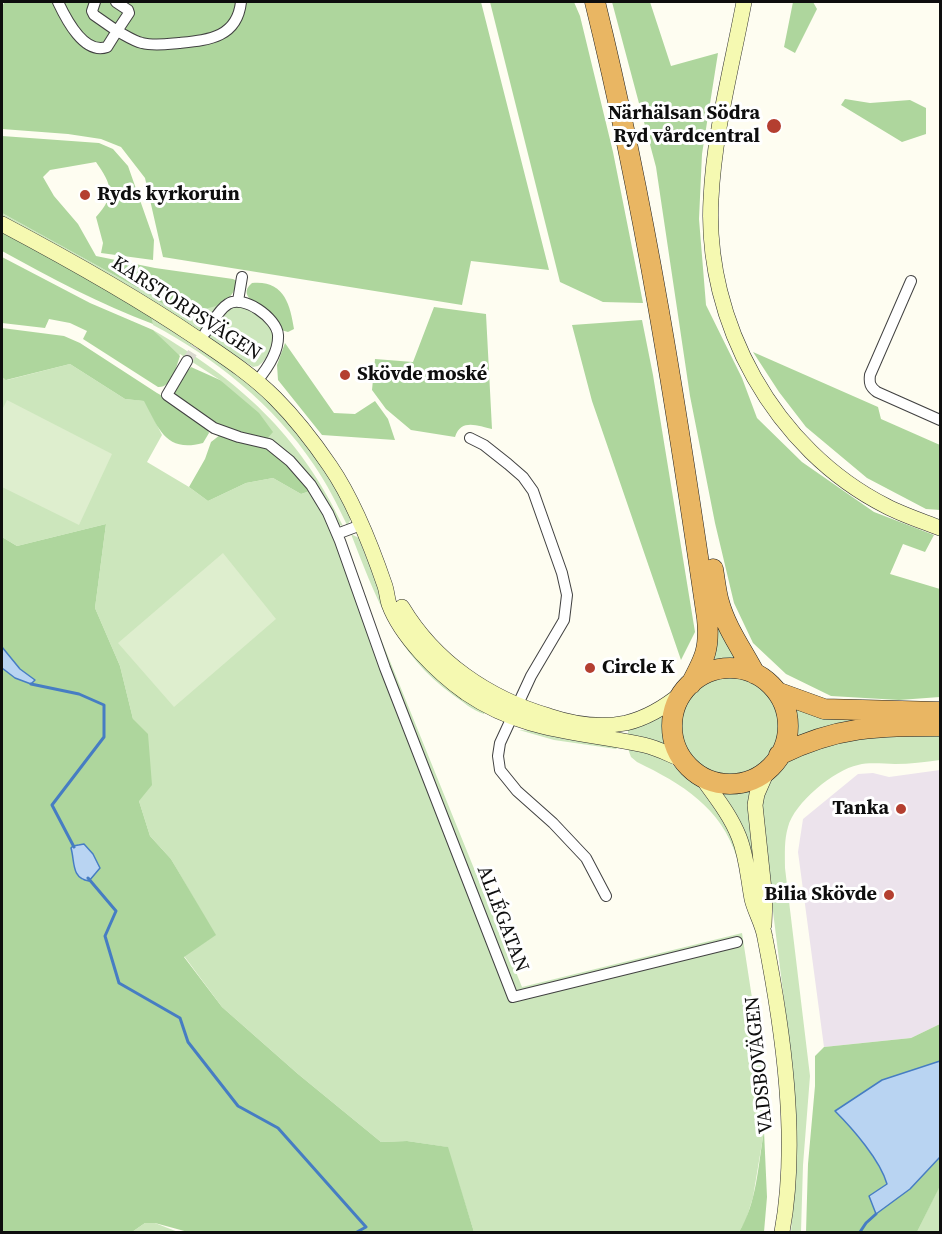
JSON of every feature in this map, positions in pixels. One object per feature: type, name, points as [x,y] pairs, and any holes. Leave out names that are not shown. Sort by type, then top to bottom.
[{"type":"highway","points":[[595,2],[629,152],[646,245],[682,448],[709,635],[707,652],[674,709],[672,727],[675,744],[683,760],[700,775],[713,781],[735,784],[749,781],[774,762],[834,733],[890,726],[940,726]]},
{"type":"highway","points":[[605,2],[642,171],[719,603],[730,630],[755,674]]},
{"type":"highway","points":[[686,688],[707,673],[717,670],[736,669],[755,674],[767,682],[777,692],[788,723],[786,740],[774,762]]},
{"type":"highway","points":[[777,692],[824,709],[940,712]]},
{"type":"main road","points":[[744,2],[715,156],[710,200],[710,226],[716,272],[728,322],[745,361],[763,393],[799,439],[828,466],[884,505],[940,528]]},
{"type":"main road","name":"KARSTORPSVÄGEN","points":[[2,224],[108,282],[182,328],[257,381],[290,414],[338,478],[361,525],[386,588],[389,603],[400,625],[423,655],[466,693],[490,708],[567,721],[609,725],[644,718],[667,705],[686,688]]},
{"type":"main road","name":"KARSTORPSVÄGEN","points":[[515,711],[545,728],[646,745],[683,760]]},
{"type":"main road","name":"VADSBOVÄGEN","points":[[774,762],[757,794],[755,806],[765,898],[764,931],[785,1067],[787,1095],[788,1177],[782,1233]]},
{"type":"main road","name":"VADSBOVÄGEN","points":[[700,775],[729,816],[738,836],[745,855],[752,900],[764,931]]},
{"type":"street","points":[[58,2],[72,26],[93,47],[98,49],[107,46],[129,13],[116,2]]},
{"type":"street","points":[[95,2],[92,11],[94,15],[133,40],[150,45],[206,40],[225,33],[238,15],[241,2]]},
{"type":"street","points":[[238,301],[242,277]]},
{"type":"street","points":[[911,281],[869,382],[877,392],[940,420]]},
{"type":"street","points":[[205,333],[223,308],[232,302],[248,304],[266,316],[277,329],[278,339],[273,355],[257,381]]},
{"type":"street","points":[[187,361],[167,395],[214,428],[269,444],[290,461],[311,485],[328,513],[337,534],[361,525]]},
{"type":"street","points":[[470,438],[484,445],[508,464],[523,477],[532,491],[567,595],[564,620],[531,676],[498,748],[500,770],[517,791],[553,823],[586,858],[606,896]]},
{"type":"street","name":"ALLÉGATAN","points":[[337,534],[385,668],[513,997],[737,942]]},
{"type":"shaded area","points":[[940,770],[940,1024],[911,1038],[824,1047],[798,852],[803,819],[858,774],[873,773],[889,777]]},
{"type":"green space","points":[[5,2],[481,2],[549,270],[471,261],[462,305],[163,257],[145,178],[121,147],[101,139],[68,134],[2,129],[2,6]]},
{"type":"green space","points":[[490,2],[574,2],[580,16],[613,152],[643,303],[603,302],[560,282]]},
{"type":"green space","points":[[612,2],[650,2],[671,66],[718,53],[702,154],[699,219],[706,305],[742,378],[757,418],[802,462],[874,512],[934,535],[925,552],[903,544],[890,574],[940,589],[940,697],[899,700],[831,696],[786,674],[753,643],[734,603],[715,523],[690,396],[656,167]]},
{"type":"green space","points":[[793,2],[813,2],[817,9],[795,53],[784,47]]},
{"type":"green space","points":[[845,99],[870,103],[910,100],[926,108],[926,134],[902,142],[841,105]]},
{"type":"green space","points":[[2,136],[99,143],[113,149],[128,166],[154,240],[153,260],[101,253],[103,243],[96,217],[107,202],[110,190],[106,177],[96,162],[50,170],[43,177],[54,196],[78,224],[96,256],[155,268],[233,279],[237,281],[234,291],[219,305],[209,308],[198,310],[166,305],[2,213]]},
{"type":"green space","points":[[2,213],[165,304],[224,303],[203,331],[202,326],[202,331],[208,336],[214,333],[209,333],[226,309],[242,306],[262,317],[273,330],[268,355],[262,363],[253,367],[95,267],[2,216]]},
{"type":"green space","points":[[2,230],[151,315],[153,324],[76,290],[2,251]]},
{"type":"green space","points":[[2,257],[90,303],[153,330],[180,356],[170,381],[158,387],[83,339],[87,331],[70,323],[49,319],[45,328],[2,323]]},
{"type":"green space","points":[[2,265],[168,346],[153,330],[213,369],[240,390],[286,437],[326,493],[343,526],[339,525],[324,501],[265,441],[220,380],[180,354],[165,381]]},
{"type":"green space","points":[[252,283],[272,285],[284,295],[294,329],[288,332],[281,330],[270,313],[249,298],[247,288]]},
{"type":"green space","points":[[434,307],[486,314],[492,429],[466,425],[461,427],[455,437],[411,430],[386,409],[372,390],[375,359],[413,362]]},
{"type":"green space","points":[[151,315],[235,371],[286,419],[328,475],[350,517],[347,525],[319,472],[281,422],[221,368],[153,325]]},
{"type":"green space","points":[[642,320],[695,632],[681,660],[592,401],[572,325]]},
{"type":"green space","points":[[2,328],[64,336],[80,343],[157,393],[191,412],[206,425],[209,433],[203,443],[180,445],[165,436],[144,401],[125,399],[70,364],[6,380],[2,377]]},
{"type":"green space","points":[[285,343],[334,413],[355,414],[375,401],[388,419],[395,440],[322,435],[278,380],[277,365]]},
{"type":"green space","points":[[753,352],[878,407],[881,419],[940,445],[940,510],[926,509],[867,478],[806,427],[779,392]]},
{"type":"green space","points":[[70,364],[125,399],[145,401],[162,435],[147,462],[208,501],[246,483],[273,478],[301,494],[310,491],[331,532],[373,642],[381,639],[522,987],[742,933],[764,1076],[764,1131],[753,1197],[746,1220],[739,1232],[474,1232],[447,1147],[407,1141],[381,1142],[298,1074],[222,1007],[184,956],[215,935],[171,859],[150,836],[139,801],[133,719],[120,666],[95,608],[106,524],[17,546],[2,537],[2,377],[7,380]]},
{"type":"green space","points":[[191,367],[220,380],[259,413],[273,432],[265,441],[220,429],[175,397],[174,387]]},
{"type":"green space","points":[[7,400],[112,454],[79,525],[2,487],[2,410]]},
{"type":"green space","points":[[220,435],[266,446],[284,460],[310,491],[301,494],[273,478],[246,483],[208,501],[189,487],[205,459],[211,442]]},
{"type":"green space","points":[[106,524],[95,608],[120,666],[133,719],[148,734],[152,785],[139,801],[150,836],[171,859],[216,935],[184,957],[222,1007],[298,1074],[381,1142],[407,1141],[448,1147],[474,1232],[188,1232],[155,1223],[145,1223],[132,1232],[2,1232],[2,668],[15,678],[31,684],[2,647],[2,537],[17,546]],"holes":[[[79,844],[93,854],[99,865],[83,880],[75,870],[73,851]]]},
{"type":"green space","points":[[351,534],[359,538],[379,590],[486,711],[484,714],[453,695],[416,661],[402,642],[379,601]]},
{"type":"green space","points":[[223,553],[276,619],[174,707],[118,643]]},
{"type":"green space","points":[[710,580],[746,666],[728,664],[709,668]]},
{"type":"green space","points":[[730,672],[750,676],[767,688],[779,705],[783,725],[779,745],[767,762],[750,774],[730,778],[710,774],[693,762],[681,745],[677,725],[681,705],[693,688],[710,676]]},
{"type":"green space","points":[[787,704],[874,716],[788,743],[791,724]]},
{"type":"green space","points":[[670,710],[669,728],[673,748],[628,738],[628,726]]},
{"type":"green space","points":[[519,730],[620,745],[616,749],[554,740]]},
{"type":"green space","points":[[940,734],[940,760],[906,764],[867,764],[848,768],[827,780],[806,798],[788,827],[785,842],[785,868],[810,1076],[803,1165],[801,1232],[791,1232],[795,1181],[787,1024],[761,815],[763,800],[768,787],[784,766],[807,750],[833,739]]},
{"type":"green space","points":[[627,746],[665,758],[705,793],[726,822],[740,858],[737,858],[721,825],[698,799],[669,779],[637,762],[631,757]]},
{"type":"green space","points":[[752,782],[755,784],[760,900],[713,784],[734,786]]},
{"type":"green space","points":[[940,1024],[940,1061],[882,1080],[836,1111],[872,1155],[887,1184],[910,1189],[940,1157],[940,1186],[917,1232],[806,1232],[815,1056],[824,1047],[911,1038]]},
{"type":"green space","points":[[764,1131],[767,1197],[764,1232],[739,1232],[750,1209]]},
{"type":"green space","points":[[940,1186],[940,1232],[917,1232],[938,1189]]},
{"type":"green space","points":[[145,1223],[155,1223],[178,1232],[132,1232]]},
{"type":"water","points":[[2,647],[20,669],[35,680],[31,684],[15,678],[2,668]]},
{"type":"water","points":[[84,844],[93,854],[100,868],[89,881],[79,877],[76,873],[71,848]]},
{"type":"water","points":[[940,1061],[940,1157],[910,1189],[876,1214],[869,1196],[887,1184],[865,1145],[835,1111],[882,1080]]},
{"type":"waterway","points":[[31,684],[79,694],[104,705],[104,737],[52,805],[74,847]]},
{"type":"waterway","points":[[88,878],[116,911],[105,936],[119,983],[180,1018],[188,1042],[238,1106],[278,1128],[366,1227],[357,1232]]},
{"type":"waterway","points":[[860,1232],[876,1214]]},
{"type":"tunnel","points":[[187,361],[203,336]]},
{"type":"place","name":"Närhälsan Södra Ryd vårdcentral","points":[[774,126]]},
{"type":"place","name":"Ryds kyrkoruin","points":[[85,195]]},
{"type":"place","name":"Skövde moské","points":[[345,375]]},
{"type":"place","name":"Circle K","points":[[590,668]]},
{"type":"place","name":"Tanka","points":[[901,809]]},
{"type":"place","name":"Bilia Skövde","points":[[889,895]]}]
